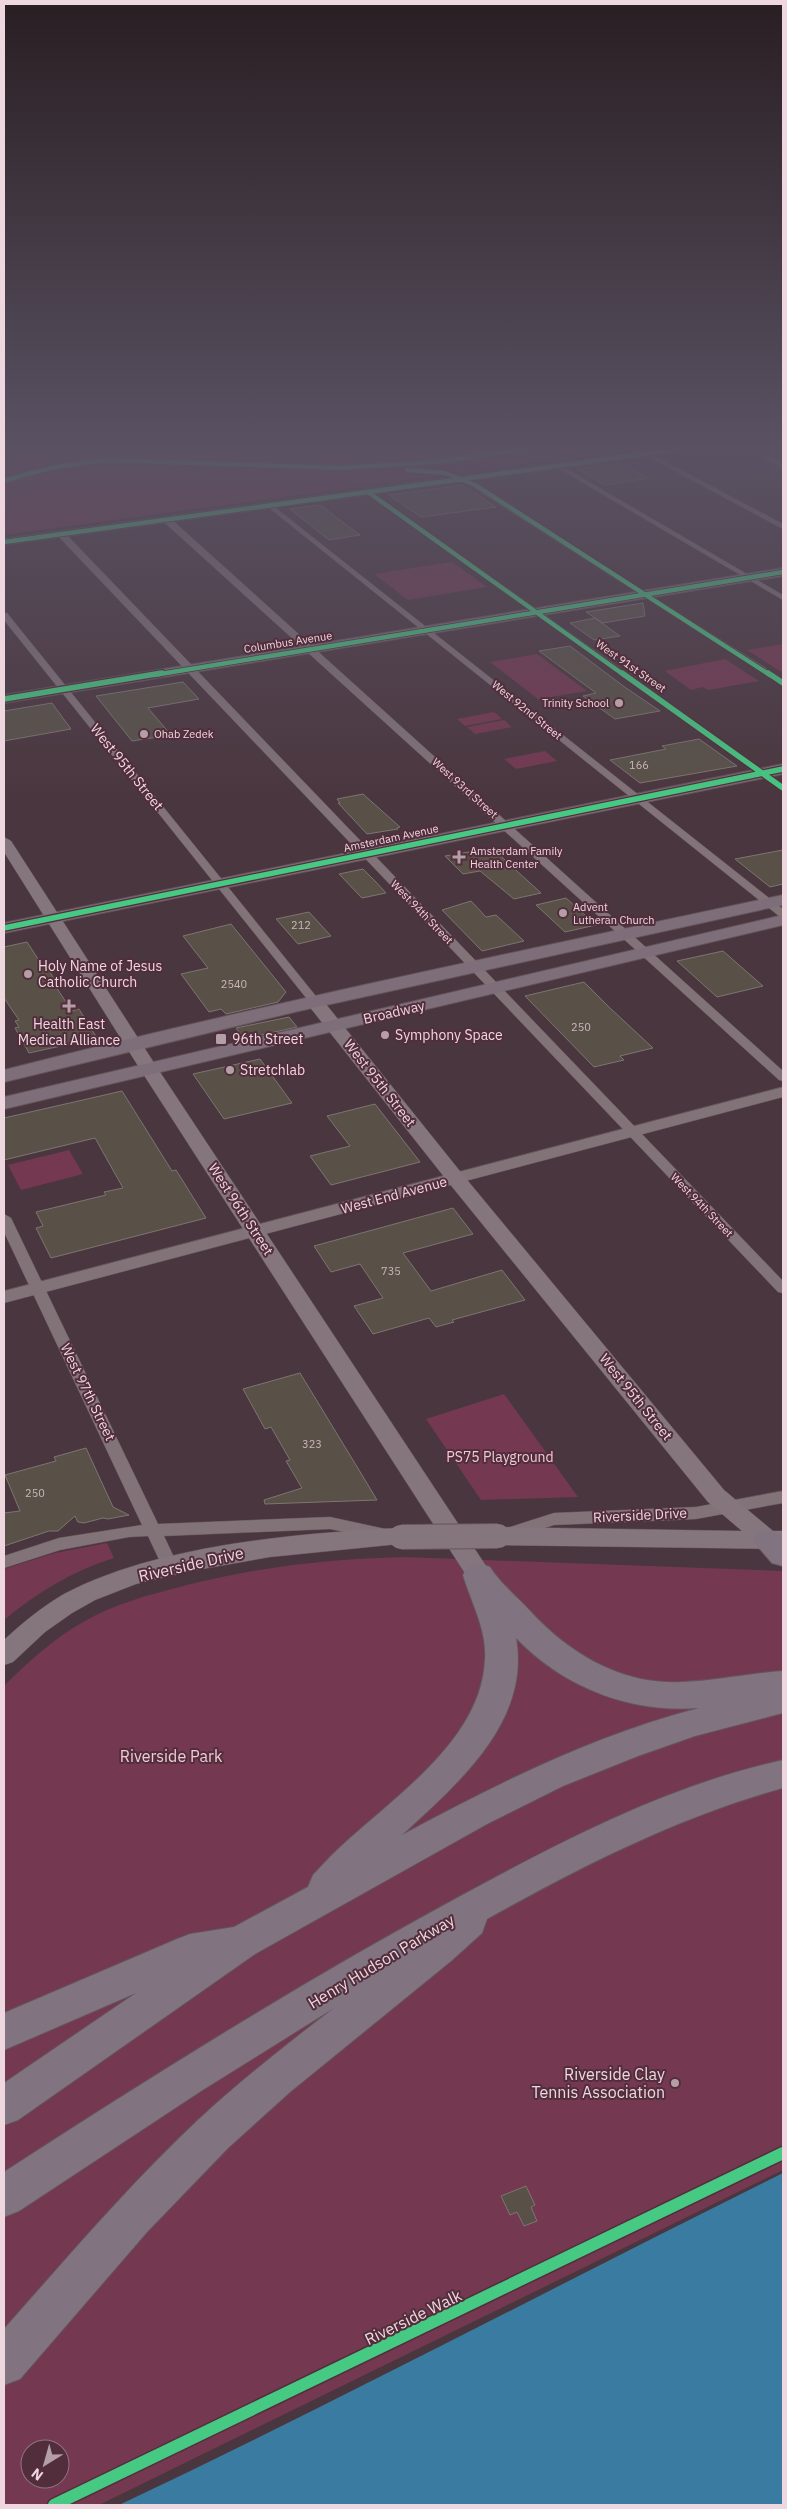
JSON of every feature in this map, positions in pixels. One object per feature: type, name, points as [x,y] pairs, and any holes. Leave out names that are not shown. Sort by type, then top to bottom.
[{"type":"highway","points":[[479,1575],[522,1624],[549,1649],[582,1672],[618,1686],[645,1693],[675,1696],[783,1684]]},
{"type":"highway","points":[[309,1905],[372,1840],[448,1770],[464,1752],[487,1715],[500,1678],[501,1652],[497,1628],[490,1613],[479,1575]]},
{"type":"highway","points":[[4,2106],[242,1942],[474,1813],[551,1776],[626,1746],[694,1723],[783,1700]]},
{"type":"highway","name":"Henry Hudson Parkway","points":[[4,2196],[126,2116],[404,1945],[554,1864],[629,1829],[704,1799],[783,1774]]},
{"type":"highway","points":[[4,2363],[134,2215],[213,2134],[316,2045],[428,1958],[497,1895]]},
{"type":"highway","points":[[4,2032],[190,1950],[242,1942]]},
{"type":"main road","name":"Columbus Avenue","points":[[4,699],[783,572]]},
{"type":"main road","name":"Amsterdam Avenue","points":[[4,928],[783,770]]},
{"type":"main road","name":"West 96th Street","points":[[4,842],[149,1069],[479,1575]]},
{"type":"main road","name":"Broadway","points":[[4,1076],[133,1043],[776,901]]},
{"type":"main road","name":"Broadway","points":[[4,1103],[783,920]]},
{"type":"main road","name":"West 95th Street","points":[[315,1002],[456,1179],[728,1508],[778,1545]]},
{"type":"main road","name":"Riverside Drive","points":[[4,1654],[38,1625],[71,1602],[104,1587],[170,1566],[229,1554],[308,1542],[498,1536],[711,1538],[778,1545]]},
{"type":"street","name":"West 94th Street","points":[[92,566],[366,855],[783,1289]]},
{"type":"street","name":"West 93rd Street","points":[[219,566],[783,1077]]},
{"type":"street","name":"West 92nd Street","points":[[346,566],[639,799],[776,901],[783,914]]},
{"type":"street","name":"West 91st Street","points":[[472,566],[783,788]]},
{"type":"street","points":[[602,566],[783,683]]},
{"type":"street","points":[[728,566],[783,598]]},
{"type":"street","name":"West 95th Street","points":[[4,615],[315,1002]]},
{"type":"street","name":"West End Avenue","points":[[4,1297],[783,1092]]},
{"type":"street","name":"West 97th Street","points":[[4,1218],[170,1566]]},
{"type":"street","name":"Riverside Drive","points":[[498,1536],[554,1519],[696,1513],[783,1497]]},
{"type":"street","name":"Riverside Drive","points":[[4,1562],[82,1539],[154,1529],[330,1523],[401,1538]]},
{"type":"green space","points":[[425,566],[458,566],[487,587],[408,600],[374,574]]},
{"type":"green space","points":[[783,644],[783,673],[747,650]]},
{"type":"green space","points":[[537,654],[587,691],[538,699],[490,662]]},
{"type":"green space","points":[[725,659],[759,681],[708,690],[703,687],[691,690],[665,671]]},
{"type":"green space","points":[[494,712],[502,719],[465,726],[457,719]]},
{"type":"green space","points":[[504,720],[512,727],[475,734],[467,727]]},
{"type":"green space","points":[[545,751],[557,761],[516,769],[504,759]]},
{"type":"green space","points":[[69,1150],[83,1174],[21,1190],[8,1165]]},
{"type":"green space","name":"PS75 Playground","points":[[504,1394],[578,1497],[481,1500],[426,1419]]},
{"type":"green space","points":[[107,1543],[114,1558],[84,1569],[56,1583],[4,1620],[4,1569],[55,1553]]},
{"type":"green space","name":"Riverside Park","points":[[404,1557],[783,1571],[783,2170],[99,2505],[4,2505],[4,1686],[41,1651],[61,1636],[107,1610],[157,1593],[211,1579],[265,1569],[320,1562]]},
{"type":"water","points":[[783,2173],[783,2505],[119,2505],[286,2424]]},
{"type":"building","points":[[643,603],[645,616],[603,623],[586,612]]},
{"type":"building","points":[[595,618],[620,636],[594,640],[570,623]]},
{"type":"building","points":[[570,646],[660,711],[615,719],[583,696],[596,693],[539,651]]},
{"type":"building","points":[[183,682],[199,699],[148,708],[171,735],[132,741],[96,696]]},
{"type":"building","points":[[52,703],[71,729],[4,741],[4,711]]},
{"type":"building","points":[[699,739],[737,766],[640,783],[610,760],[666,749],[662,746]]},
{"type":"building","points":[[363,794],[400,827],[398,829],[367,834],[338,803],[340,803],[337,799]]},
{"type":"building","points":[[492,848],[541,893],[514,899],[480,871],[463,874],[445,856]]},
{"type":"building","points":[[783,850],[783,884],[770,887],[735,859]]},
{"type":"building","points":[[363,869],[386,893],[362,898],[339,874]]},
{"type":"building","name":"Advent Lutheran Church","points":[[566,898],[596,925],[565,932],[536,905]]},
{"type":"building","points":[[471,901],[486,917],[496,915],[524,941],[482,951],[442,910]]},
{"type":"building","points":[[309,912],[331,936],[298,944],[276,919]]},
{"type":"building","points":[[231,924],[286,992],[278,1002],[226,1014],[221,1009],[209,1012],[181,974],[208,968],[183,936]]},
{"type":"building","points":[[27,942],[44,968],[47,967],[59,987],[56,987],[72,1011],[79,1009],[97,1038],[29,1053],[15,1028],[19,1027],[15,1021],[19,1020],[4,998],[4,947]]},
{"type":"building","points":[[723,951],[763,986],[717,997],[677,961]]},
{"type":"building","points":[[584,982],[653,1048],[620,1056],[624,1060],[594,1067],[525,996]]},
{"type":"building","points":[[289,1017],[297,1027],[244,1039],[236,1028]]},
{"type":"building","points":[[260,1059],[292,1103],[224,1119],[193,1074]]},
{"type":"building","points":[[122,1091],[172,1171],[176,1170],[206,1218],[51,1258],[36,1228],[43,1226],[36,1212],[106,1195],[104,1192],[123,1188],[95,1138],[4,1160],[4,1118]]},
{"type":"building","points":[[375,1104],[420,1162],[331,1185],[310,1156],[350,1146],[327,1116]]},
{"type":"building","points":[[453,1208],[473,1234],[403,1253],[431,1291],[502,1270],[525,1300],[452,1320],[454,1322],[436,1327],[429,1318],[373,1334],[354,1306],[383,1298],[360,1264],[331,1272],[314,1246]]},
{"type":"building","points":[[300,1373],[377,1500],[265,1504],[264,1500],[302,1488],[286,1461],[290,1460],[271,1427],[265,1429],[243,1389]]},
{"type":"building","points":[[86,1448],[113,1507],[129,1515],[108,1519],[103,1518],[84,1523],[78,1522],[75,1516],[58,1531],[49,1531],[4,1546],[4,1513],[20,1511],[5,1475],[56,1461],[54,1457]]},
{"type":"building","points":[[526,2186],[535,2205],[531,2207],[537,2221],[524,2226],[517,2212],[510,2215],[501,2196]]},
{"type":"cycle path","points":[[472,566],[783,788]]},
{"type":"cycle path","points":[[601,566],[783,683]]},
{"type":"cycle path","points":[[4,699],[783,572]]},
{"type":"cycle path","points":[[4,928],[783,769]]},
{"type":"cycle path","name":"Riverside Walk","points":[[54,2505],[783,2153]]},
{"type":"place","name":"Trinity School","points":[[619,703]]},
{"type":"place","name":"Ohab Zedek","points":[[144,734]]},
{"type":"place","name":"Amsterdam Family Health Center","points":[[459,857]]},
{"type":"place","name":"Advent Lutheran Church","points":[[563,913]]},
{"type":"place","name":"Holy Name of Jesus Catholic Church","points":[[28,974]]},
{"type":"place","name":"Health East Medical Alliance","points":[[69,1006]]},
{"type":"place","name":"Symphony Space","points":[[385,1035]]},
{"type":"place","name":"96th Street","points":[[221,1039]]},
{"type":"place","name":"Stretchlab","points":[[230,1070]]},
{"type":"place","name":"Riverside Clay Tennis Association","points":[[675,2083]]}]
